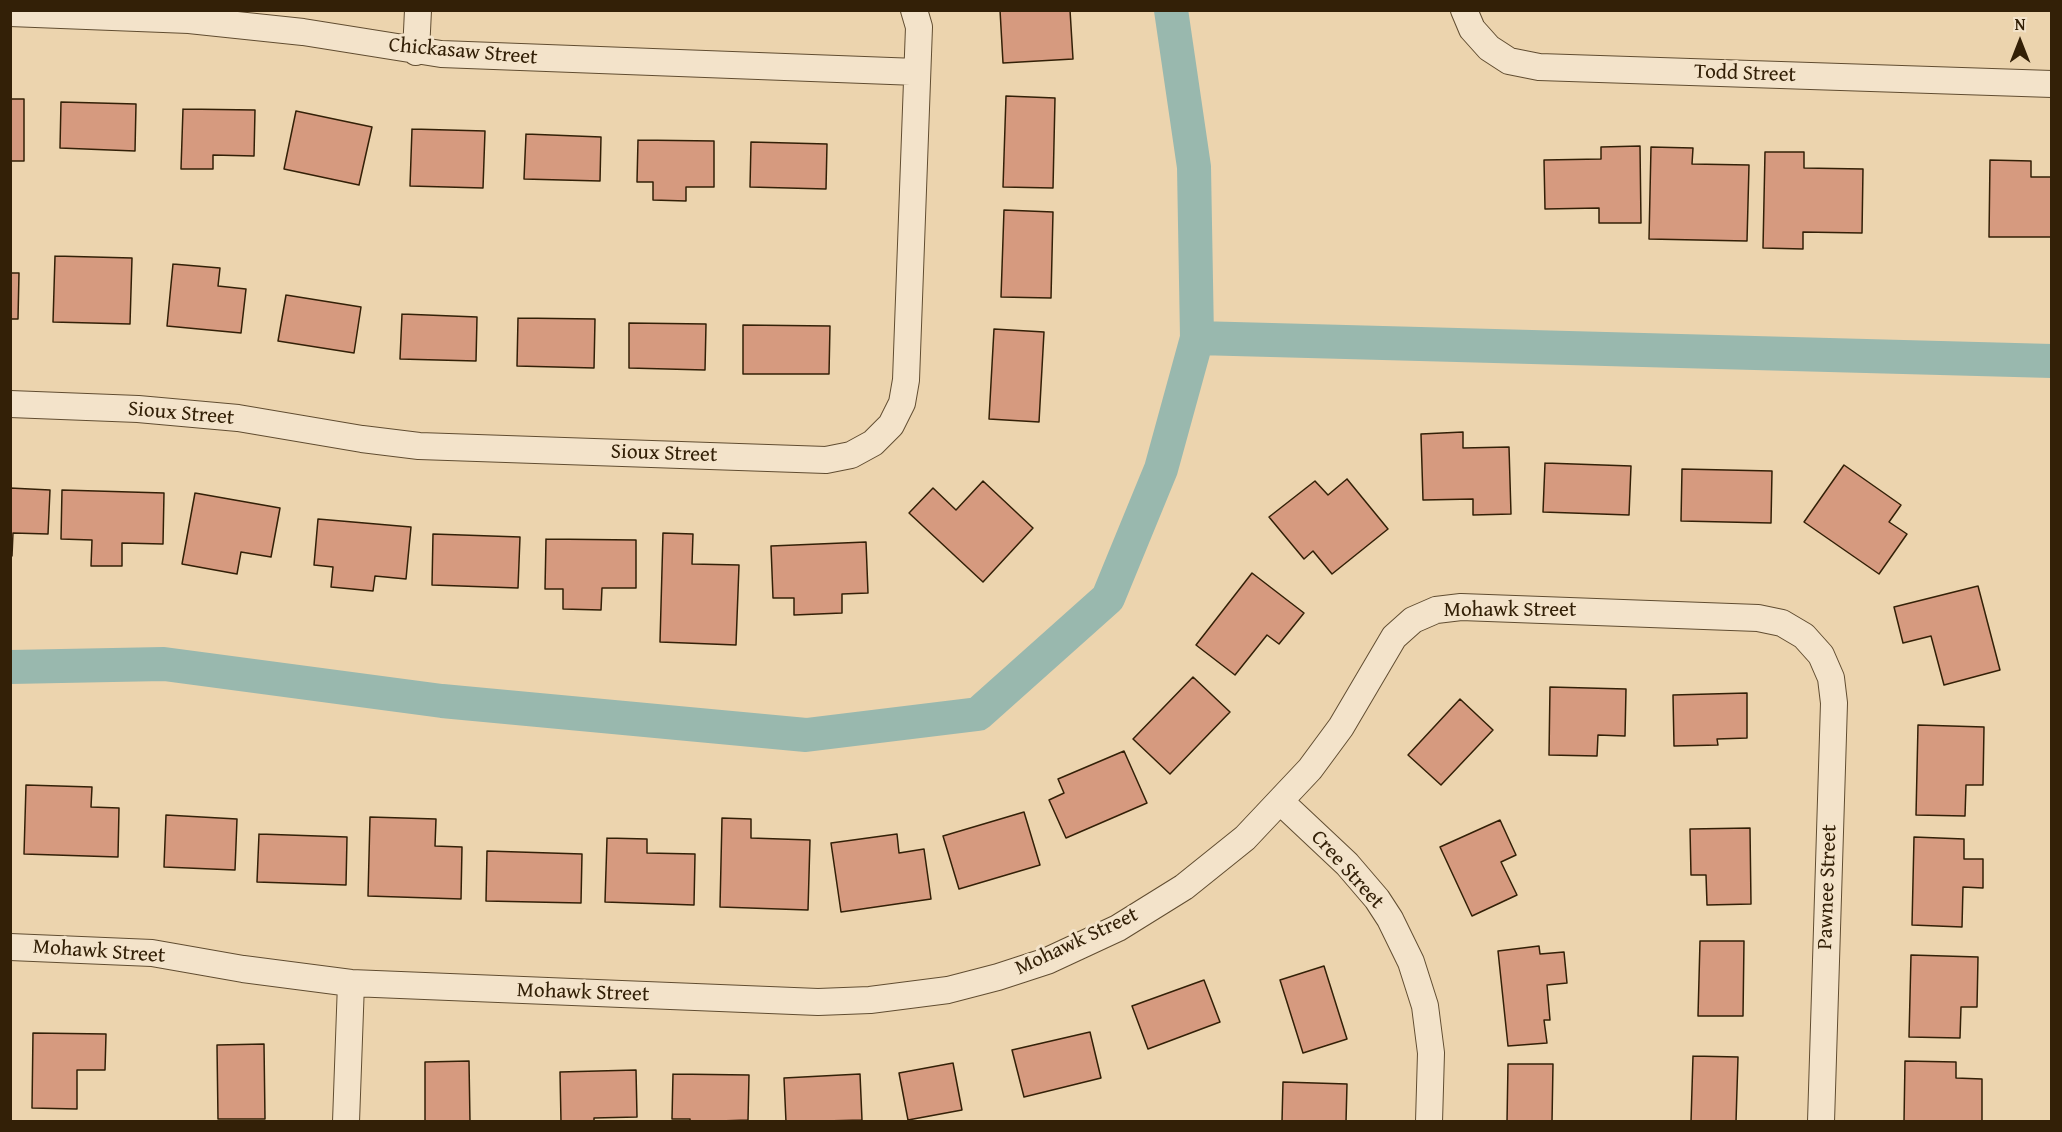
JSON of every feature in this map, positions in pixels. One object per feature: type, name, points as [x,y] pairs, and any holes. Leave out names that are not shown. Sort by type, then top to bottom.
[{"type":"street","points":[[416,52],[418,10]]},
{"type":"street","name":"Sioux Street","points":[[10,404],[138,409],[238,418],[419,446],[826,460],[851,455],[873,443],[891,425],[902,403],[906,380],[919,27],[914,10]]},
{"type":"street","name":"Todd Street","points":[[1464,10],[1472,29],[1488,48],[1509,61],[1539,68],[2052,84]]},
{"type":"street","name":"Chickasaw Street","points":[[10,13],[189,20],[303,32],[416,52],[441,54],[917,72]]},
{"type":"street","name":"Mohawk Street","points":[[10,947],[152,953],[243,969],[351,983],[818,1002],[870,1000],[948,990],[1047,961],[1118,928],[1184,887],[1245,838],[1281,802],[1311,769],[1341,727],[1394,637],[1413,620],[1436,610],[1461,607],[1758,618],[1782,623],[1804,636],[1821,655]]},
{"type":"street","name":"Pawnee Street","points":[[1821,655],[1831,678],[1834,703],[1821,1122]]},
{"type":"street","name":"Cree Street","points":[[1281,802],[1347,864],[1377,899],[1390,919],[1411,962],[1425,1006],[1431,1053],[1429,1122]]},
{"type":"street","points":[[346,1122],[351,983]]},
{"type":"building","points":[[1000,10],[1070,10],[1073,59],[1003,63]]},
{"type":"building","points":[[1006,96],[1055,98],[1053,188],[1003,187]]},
{"type":"building","points":[[10,99],[24,99],[24,161],[10,161]]},
{"type":"building","points":[[61,102],[136,104],[135,151],[60,148]]},
{"type":"building","points":[[183,109],[255,110],[254,156],[213,155],[213,169],[181,169]]},
{"type":"building","points":[[296,111],[372,127],[359,185],[284,169]]},
{"type":"building","points":[[412,129],[485,131],[483,188],[410,186]]},
{"type":"building","points":[[526,134],[601,137],[600,181],[524,179]]},
{"type":"building","points":[[638,140],[714,141],[714,187],[686,187],[686,201],[653,200],[653,182],[637,182]]},
{"type":"building","points":[[751,142],[827,144],[826,189],[750,187]]},
{"type":"building","points":[[1640,146],[1641,223],[1599,223],[1599,208],[1545,209],[1544,160],[1601,159],[1601,147]]},
{"type":"building","points":[[1651,147],[1693,148],[1692,164],[1749,165],[1747,241],[1649,239]]},
{"type":"building","points":[[1765,152],[1804,152],[1804,168],[1863,169],[1862,233],[1803,232],[1803,249],[1763,248]]},
{"type":"building","points":[[1990,160],[2031,161],[2031,177],[2052,177],[2052,237],[1989,237]]},
{"type":"building","points":[[1004,210],[1053,212],[1051,298],[1001,297]]},
{"type":"building","points":[[55,256],[132,258],[130,324],[53,322]]},
{"type":"building","points":[[173,264],[220,268],[218,286],[246,289],[241,333],[167,326]]},
{"type":"building","points":[[10,273],[19,273],[18,319],[10,319]]},
{"type":"building","points":[[286,295],[361,307],[354,353],[278,341]]},
{"type":"building","points":[[402,314],[477,317],[476,361],[400,359]]},
{"type":"building","points":[[518,318],[595,319],[594,368],[517,366]]},
{"type":"building","points":[[629,323],[706,324],[705,370],[629,368]]},
{"type":"building","points":[[743,325],[830,326],[829,374],[743,374]]},
{"type":"building","points":[[994,329],[1044,332],[1039,422],[989,419]]},
{"type":"building","points":[[1463,432],[1463,448],[1509,447],[1511,514],[1473,515],[1473,499],[1423,500],[1421,434]]},
{"type":"building","points":[[1545,463],[1631,466],[1629,515],[1543,512]]},
{"type":"building","points":[[1844,465],[1901,505],[1889,522],[1907,534],[1879,574],[1804,522]]},
{"type":"building","points":[[1682,469],[1772,471],[1771,523],[1681,521]]},
{"type":"building","points":[[1347,479],[1388,529],[1332,574],[1313,551],[1304,559],[1269,517],[1315,481],[1328,495]]},
{"type":"building","points":[[983,481],[1033,528],[983,582],[909,513],[933,488],[956,510]]},
{"type":"building","points":[[10,488],[50,490],[48,534],[13,533],[12,556],[10,556]]},
{"type":"building","points":[[62,490],[164,493],[163,544],[122,543],[122,566],[91,566],[92,540],[61,539]]},
{"type":"building","points":[[195,493],[280,508],[271,557],[241,552],[237,574],[182,564]]},
{"type":"building","points":[[318,519],[411,527],[406,579],[375,576],[373,591],[331,587],[333,567],[314,565]]},
{"type":"building","points":[[663,533],[693,534],[692,564],[739,565],[736,645],[660,642]]},
{"type":"building","points":[[433,534],[520,537],[518,588],[432,585]]},
{"type":"building","points":[[546,539],[636,540],[636,588],[602,588],[601,610],[563,609],[563,589],[545,589]]},
{"type":"building","points":[[866,542],[868,593],[842,594],[842,613],[794,615],[794,598],[773,598],[771,546]]},
{"type":"building","points":[[1252,573],[1304,613],[1279,644],[1267,635],[1235,675],[1196,645]]},
{"type":"building","points":[[1978,586],[2000,670],[1944,685],[1931,636],[1903,643],[1894,607]]},
{"type":"building","points":[[1193,677],[1230,712],[1170,774],[1133,739]]},
{"type":"building","points":[[1550,687],[1626,689],[1625,736],[1598,735],[1597,756],[1549,755]]},
{"type":"building","points":[[1747,693],[1747,738],[1717,739],[1718,745],[1674,746],[1673,695]]},
{"type":"building","points":[[1460,699],[1493,730],[1441,785],[1408,755]]},
{"type":"building","points":[[1918,725],[1984,727],[1983,785],[1966,785],[1965,816],[1916,815]]},
{"type":"building","points":[[1124,751],[1147,803],[1066,838],[1049,800],[1064,793],[1058,779]]},
{"type":"building","points":[[26,785],[92,787],[91,807],[119,808],[118,857],[24,854]]},
{"type":"building","points":[[1024,812],[1040,865],[959,889],[943,836]]},
{"type":"building","points":[[166,815],[237,819],[235,870],[164,867]]},
{"type":"building","points":[[370,817],[436,819],[435,846],[462,847],[461,899],[368,896]]},
{"type":"building","points":[[722,818],[751,819],[751,838],[810,840],[808,910],[720,907]]},
{"type":"building","points":[[1500,820],[1516,855],[1501,862],[1517,895],[1472,916],[1440,847]]},
{"type":"building","points":[[1750,828],[1751,904],[1707,905],[1706,875],[1691,875],[1690,829]]},
{"type":"building","points":[[259,834],[347,837],[346,885],[257,882]]},
{"type":"building","points":[[897,834],[899,853],[924,849],[931,899],[841,912],[831,843]]},
{"type":"building","points":[[1914,837],[1964,839],[1964,859],[1983,859],[1983,888],[1963,887],[1962,927],[1912,925]]},
{"type":"building","points":[[607,838],[647,839],[647,853],[695,854],[694,905],[605,902]]},
{"type":"building","points":[[487,851],[582,854],[581,903],[486,901]]},
{"type":"building","points":[[1700,941],[1744,941],[1743,1016],[1698,1016]]},
{"type":"building","points":[[1539,946],[1540,954],[1564,952],[1567,983],[1547,985],[1550,1020],[1544,1020],[1547,1043],[1508,1046],[1498,951]]},
{"type":"building","points":[[1911,955],[1978,957],[1977,1007],[1961,1007],[1960,1038],[1909,1037]]},
{"type":"building","points":[[1324,966],[1347,1039],[1303,1053],[1280,980]]},
{"type":"building","points":[[1204,980],[1220,1022],[1148,1049],[1132,1006]]},
{"type":"building","points":[[1090,1032],[1101,1078],[1024,1097],[1012,1050]]},
{"type":"building","points":[[33,1033],[106,1034],[105,1070],[77,1070],[77,1109],[32,1108]]},
{"type":"building","points":[[264,1044],[265,1119],[218,1119],[217,1045]]},
{"type":"building","points":[[1693,1056],[1738,1057],[1736,1122],[1691,1122]]},
{"type":"building","points":[[469,1061],[470,1122],[425,1122],[425,1062]]},
{"type":"building","points":[[1905,1061],[1956,1062],[1956,1078],[1982,1079],[1982,1122],[1904,1122]]},
{"type":"building","points":[[953,1063],[962,1110],[908,1120],[899,1073]]},
{"type":"building","points":[[1508,1064],[1553,1064],[1552,1122],[1507,1122]]},
{"type":"building","points":[[636,1070],[637,1117],[594,1118],[594,1122],[561,1122],[560,1072]]},
{"type":"building","points":[[673,1074],[749,1075],[748,1120],[690,1122],[690,1119],[672,1119]]},
{"type":"building","points":[[860,1074],[862,1120],[786,1122],[784,1078]]},
{"type":"building","points":[[1283,1082],[1347,1084],[1346,1122],[1282,1122]]},
{"type":"waterway","points":[[1171,10],[1194,167],[1197,338],[2052,361]]},
{"type":"waterway","points":[[10,667],[164,664],[442,701],[806,735],[978,714],[1108,598],[1161,469],[1197,338]]}]
